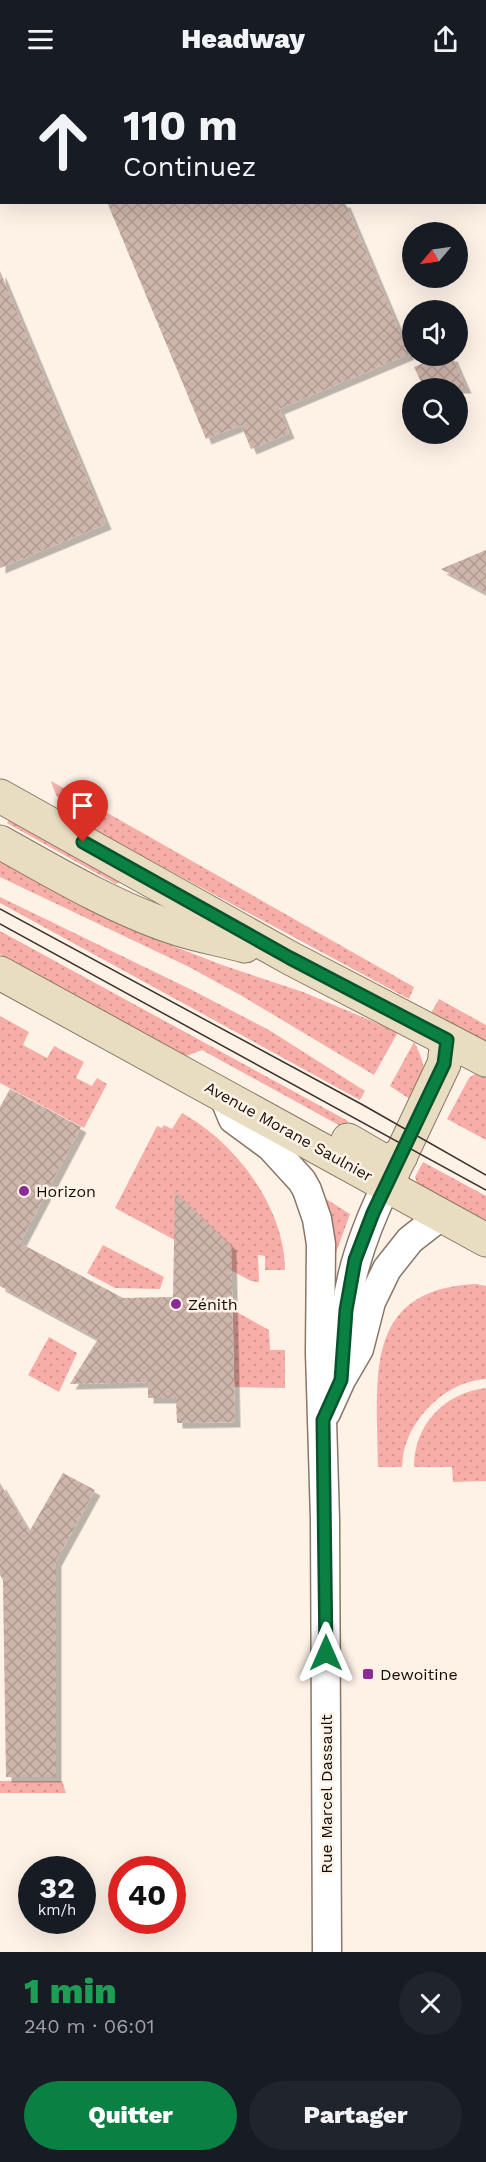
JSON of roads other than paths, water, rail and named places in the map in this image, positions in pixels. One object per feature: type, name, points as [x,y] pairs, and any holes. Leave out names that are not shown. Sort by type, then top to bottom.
[{"type":"main road","points":[[0,796],[290,958],[486,1060]]},
{"type":"main road","points":[[0,843],[93,892],[177,928],[290,958]]},
{"type":"main road","name":"Avenue Morane Saulnier","points":[[0,974],[486,1240]]},
{"type":"main road","name":"Avenue Morane Saulnier","points":[[386,1186],[444,1064],[447,1040]]},
{"type":"main road","name":"Avenue Morane Saulnier","points":[[191,1077],[222,1070],[384,1161],[401,1156]]},
{"type":"street","name":"Rue Marcel Dassault","points":[[223,1095],[233,1119],[271,1147],[302,1181],[317,1219],[321,1244],[320,1353],[325,1520],[327,1952]]},
{"type":"street","name":"Rue Marcel Dassault","points":[[341,1380],[346,1310],[355,1260],[386,1186]]},
{"type":"street","name":"Rue Marcel Dassault","points":[[323,1420],[341,1380],[359,1349],[371,1302],[387,1269],[410,1240],[442,1215]]},
{"type":"tram line","points":[[0,909],[363,1105],[486,1175]]},
{"type":"tram line","points":[[0,924],[486,1190]]},
{"type":"place","name":"Horizon","points":[[24,1191]]},
{"type":"place","name":"Zénith","points":[[176,1304]]},
{"type":"place","name":"Dewoitine","points":[[368,1674]]}]
